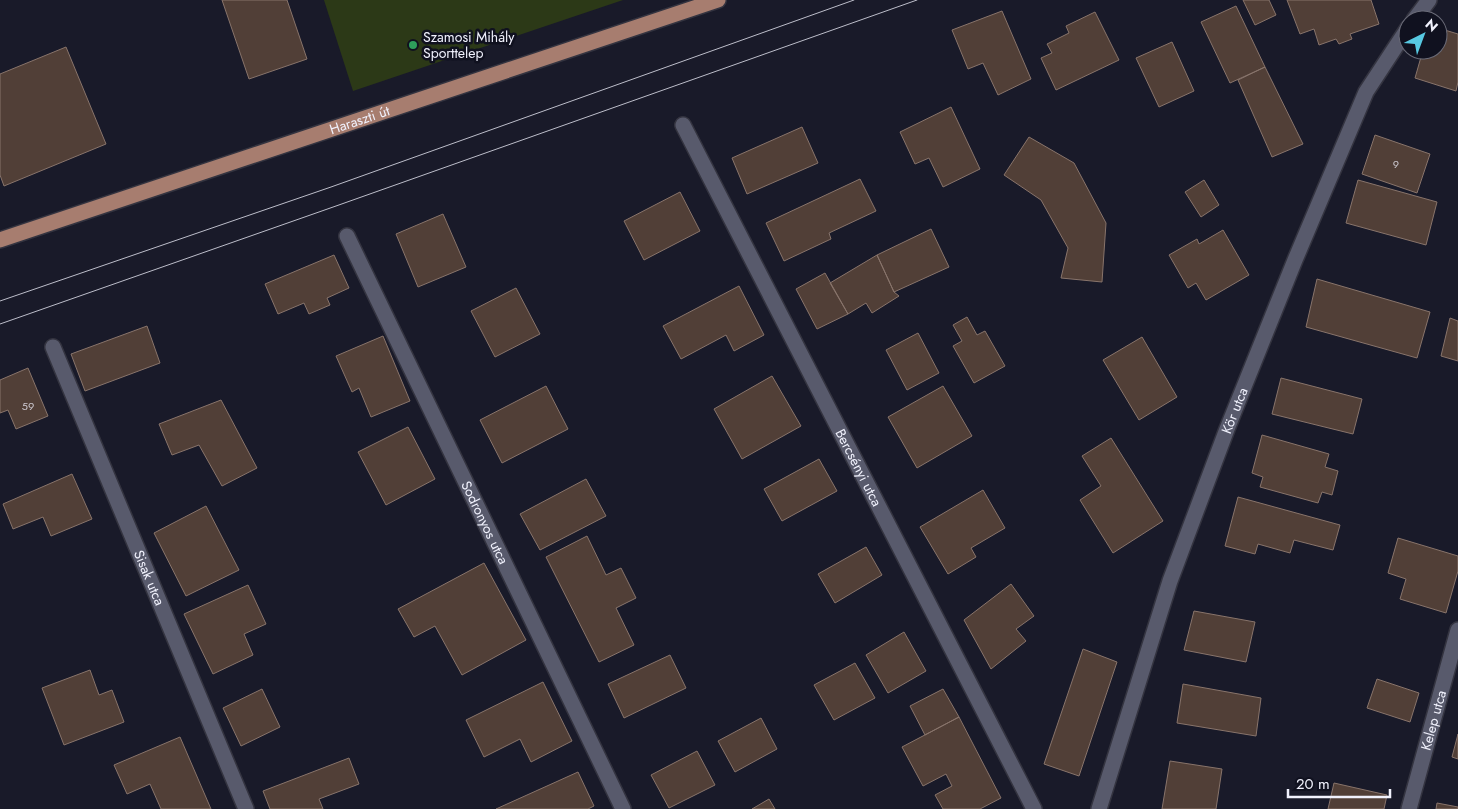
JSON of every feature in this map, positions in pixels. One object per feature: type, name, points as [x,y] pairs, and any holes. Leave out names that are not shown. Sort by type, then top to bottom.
[{"type":"main road","name":"Haraszti út","points":[[0,240],[718,0]]},
{"type":"street","name":"Kör utca","points":[[1099,809],[1170,581],[1227,429],[1295,260],[1366,92],[1398,43]]},
{"type":"street","name":"Bercsényi utca","points":[[683,125],[1034,809]]},
{"type":"street","name":"Sodronyos utca","points":[[347,236],[622,809]]},
{"type":"street","name":"Sisak utca","points":[[53,347],[246,809]]},
{"type":"street","name":"Kelep utca","points":[[1409,809],[1458,630]]},
{"type":"green space","name":"Szamosi Mihály Sporttelep","points":[[324,0],[623,0],[353,91]]},
{"type":"building","points":[[222,0],[287,0],[307,59],[249,79]]},
{"type":"building","points":[[1243,0],[1269,0],[1276,15],[1255,25]]},
{"type":"building","points":[[1287,0],[1371,0],[1379,24],[1350,34],[1352,39],[1339,44],[1336,39],[1319,45],[1314,29],[1300,34]]},
{"type":"building","points":[[1236,6],[1265,67],[1230,83],[1201,22]]},
{"type":"building","points":[[1002,11],[1031,79],[998,95],[983,63],[968,69],[952,30]]},
{"type":"building","points":[[1095,12],[1119,60],[1056,90],[1041,58],[1052,53],[1047,44],[1069,33],[1066,26]]},
{"type":"building","points":[[1448,31],[1458,34],[1458,82],[1456,91],[1415,78],[1420,60],[1448,60]]},
{"type":"building","points":[[1172,42],[1194,91],[1159,107],[1136,58]]},
{"type":"building","points":[[66,47],[106,144],[4,186],[0,175],[0,74]]},
{"type":"building","points":[[1265,67],[1303,144],[1272,157],[1238,80]]},
{"type":"building","points":[[951,107],[980,169],[943,187],[929,158],[915,164],[900,132]]},
{"type":"building","points":[[802,127],[818,163],[747,194],[732,158]]},
{"type":"building","points":[[1375,135],[1430,154],[1417,193],[1362,174]]},
{"type":"building","points":[[1029,137],[1074,163],[1106,223],[1102,282],[1061,278],[1068,248],[1041,200],[1004,175]]},
{"type":"building","points":[[860,179],[876,211],[829,233],[831,239],[784,261],[766,223]]},
{"type":"building","points":[[1204,180],[1219,205],[1201,217],[1185,192]]},
{"type":"building","points":[[1358,180],[1437,202],[1426,245],[1346,223]]},
{"type":"building","points":[[680,192],[700,231],[644,260],[624,221]]},
{"type":"building","points":[[443,214],[466,267],[418,287],[396,234]]},
{"type":"building","points":[[931,229],[949,267],[894,292],[877,255]]},
{"type":"building","points":[[1223,230],[1249,275],[1206,300],[1196,283],[1188,288],[1169,255],[1197,239],[1199,244]]},
{"type":"building","points":[[334,255],[349,288],[327,298],[330,305],[309,314],[304,303],[278,314],[265,284]]},
{"type":"building","points":[[877,255],[894,292],[899,296],[872,313],[866,303],[848,314],[830,283]]},
{"type":"building","points":[[825,273],[848,314],[817,329],[796,289]]},
{"type":"building","points":[[1317,279],[1430,312],[1417,358],[1306,327]]},
{"type":"building","points":[[739,286],[764,335],[734,351],[726,335],[681,359],[663,326]]},
{"type":"building","points":[[516,288],[540,334],[495,357],[471,311]]},
{"type":"building","points":[[967,317],[977,335],[985,331],[1005,366],[974,383],[953,346],[962,341],[953,325]]},
{"type":"building","points":[[1450,318],[1458,321],[1458,361],[1441,356]]},
{"type":"building","points":[[147,326],[160,363],[85,391],[71,354]]},
{"type":"building","points":[[918,333],[939,373],[907,390],[886,350]]},
{"type":"building","points":[[383,336],[410,401],[371,417],[359,388],[352,392],[336,356]]},
{"type":"building","points":[[1142,337],[1177,397],[1139,420],[1103,360]]},
{"type":"building","points":[[28,368],[48,416],[16,429],[8,410],[0,413],[0,380]]},
{"type":"building","points":[[772,376],[801,426],[742,459],[714,409]]},
{"type":"building","points":[[1281,378],[1362,399],[1353,434],[1272,414]]},
{"type":"building","points":[[546,386],[568,429],[502,463],[480,420]]},
{"type":"building","points":[[943,386],[972,436],[917,468],[888,417]]},
{"type":"building","points":[[221,400],[257,468],[222,486],[199,445],[172,455],[159,424]]},
{"type":"building","points":[[408,427],[435,479],[386,505],[358,452]]},
{"type":"building","points":[[1262,435],[1329,454],[1325,467],[1338,471],[1332,495],[1322,492],[1318,503],[1260,487],[1263,477],[1252,473]]},
{"type":"building","points":[[1111,438],[1163,521],[1113,553],[1080,500],[1101,486],[1082,456]]},
{"type":"building","points":[[819,459],[837,491],[782,521],[764,489]]},
{"type":"building","points":[[72,474],[92,519],[51,536],[43,517],[13,529],[3,504]]},
{"type":"building","points":[[586,479],[606,516],[540,550],[520,514]]},
{"type":"building","points":[[983,490],[1005,528],[971,548],[976,557],[948,574],[920,527]]},
{"type":"building","points":[[1238,497],[1340,525],[1333,550],[1294,540],[1290,553],[1258,544],[1255,554],[1225,546]]},
{"type":"building","points":[[206,506],[239,570],[186,596],[154,533]]},
{"type":"building","points":[[587,536],[606,575],[621,568],[636,598],[616,608],[634,645],[599,662],[546,557]]},
{"type":"building","points":[[1398,538],[1458,556],[1458,571],[1446,613],[1400,599],[1406,579],[1388,573]]},
{"type":"building","points":[[866,547],[882,575],[835,603],[818,574]]},
{"type":"building","points":[[484,563],[526,640],[462,675],[435,626],[414,637],[398,609]]},
{"type":"building","points":[[1011,584],[1034,616],[1016,629],[1026,641],[991,669],[964,620]]},
{"type":"building","points":[[248,585],[266,624],[244,634],[253,655],[213,674],[184,614]]},
{"type":"building","points":[[1194,611],[1255,622],[1246,662],[1184,650]]},
{"type":"building","points":[[904,632],[926,671],[888,693],[866,655]]},
{"type":"building","points":[[1083,649],[1117,662],[1079,776],[1044,764]]},
{"type":"building","points":[[670,655],[686,688],[624,718],[608,684]]},
{"type":"building","points":[[855,663],[875,698],[834,720],[814,685]]},
{"type":"building","points":[[90,670],[99,695],[112,690],[124,722],[64,745],[42,688]]},
{"type":"building","points":[[1377,679],[1419,693],[1410,722],[1367,708]]},
{"type":"building","points":[[543,682],[572,741],[531,762],[520,739],[484,757],[466,720]]},
{"type":"building","points":[[1183,684],[1261,698],[1256,736],[1177,723]]},
{"type":"building","points":[[262,689],[280,727],[241,746],[223,708]]},
{"type":"building","points":[[943,689],[959,717],[925,735],[910,706]]},
{"type":"building","points":[[959,717],[1001,798],[980,809],[943,809],[935,795],[952,786],[946,774],[923,786],[902,747]]},
{"type":"building","points":[[761,718],[777,749],[735,772],[718,741]]},
{"type":"building","points":[[1458,734],[1458,759],[1452,757]]},
{"type":"building","points":[[180,737],[211,809],[161,809],[150,784],[127,794],[114,765]]},
{"type":"building","points":[[697,751],[715,785],[669,808],[651,775]]},
{"type":"building","points":[[349,758],[359,784],[319,799],[323,809],[270,809],[263,791]]},
{"type":"building","points":[[1170,761],[1222,769],[1216,809],[1162,809]]},
{"type":"building","points":[[578,772],[594,806],[588,809],[496,809]]},
{"type":"building","points":[[1334,783],[1387,795],[1384,809],[1328,809]]},
{"type":"building","points":[[769,799],[775,809],[752,809]]},
{"type":"building","points":[[1437,803],[1458,807],[1458,809],[1436,809]]},
{"type":"tram line","points":[[0,301],[331,187],[854,0]]},
{"type":"tram line","points":[[0,324],[917,0]]},
{"type":"place","name":"Szamosi Mihály Sporttelep","points":[[413,45]]}]
